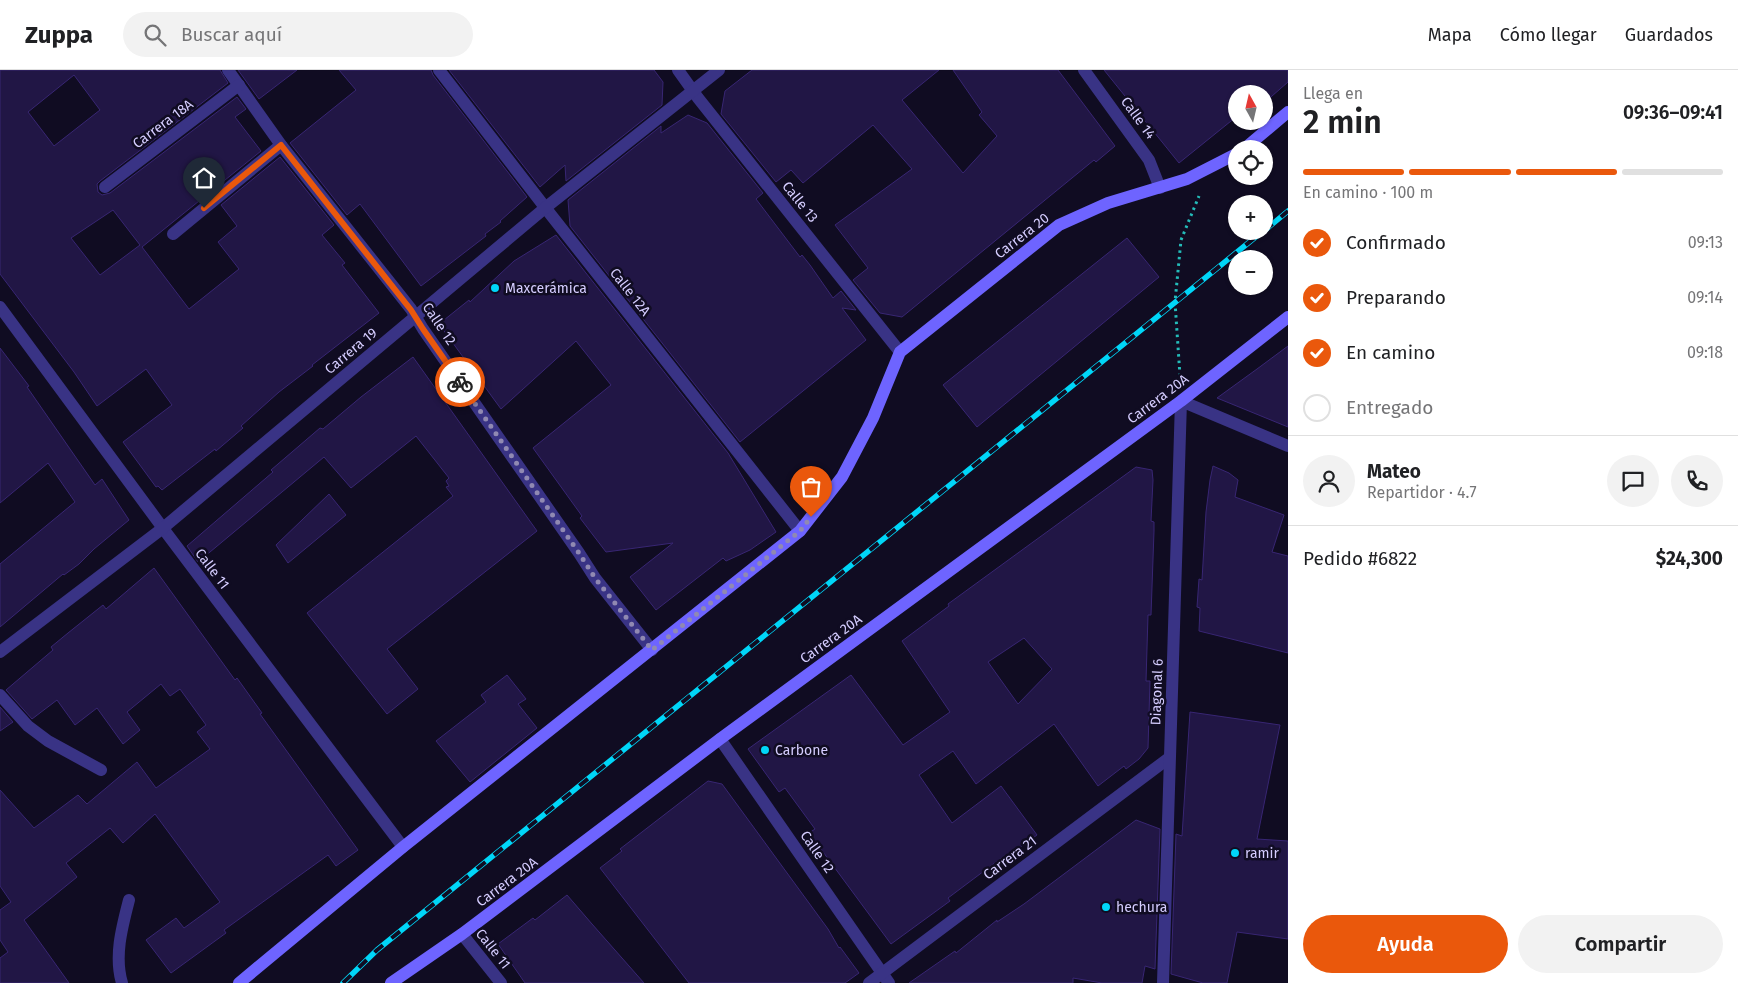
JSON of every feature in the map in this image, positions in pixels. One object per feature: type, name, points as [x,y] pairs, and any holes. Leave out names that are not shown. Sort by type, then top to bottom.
[{"type":"street","name":"Calle 12","points":[[228,70],[281,145],[415,316],[595,578],[652,650]]},
{"type":"street","name":"Calle 12A","points":[[440,70],[545,208],[800,531]]},
{"type":"street","name":"Calle 13","points":[[678,70],[900,352]]},
{"type":"street","name":"Carrera 19","points":[[0,652],[163,528],[545,208],[719,70]]},
{"type":"street","name":"Calle 14","points":[[1084,70],[1149,160],[1160,188]]},
{"type":"street","name":"Carrera 18A","points":[[105,186],[238,85]]},
{"type":"street","points":[[1255,140],[1288,112]]},
{"type":"street","points":[[173,234],[281,145]]},
{"type":"street","name":"Carrera 20","points":[[900,352],[1059,226],[1108,203],[1187,179],[1228,158]]},
{"type":"street","name":"Calle 11","points":[[0,308],[403,847]]},
{"type":"street","name":"Carrera 20A","points":[[391,983],[462,934],[720,739],[1181,402],[1288,318]]},
{"type":"street","points":[[239,983],[403,847],[800,531],[842,477],[873,418],[900,352]]},
{"type":"street","points":[[1181,402],[1288,446]]},
{"type":"street","name":"Diagonal 6","points":[[1163,983],[1181,402]]},
{"type":"street","points":[[0,694],[28,726],[48,741],[101,770]]},
{"type":"street","name":"Calle 12","points":[[720,739],[886,978]]},
{"type":"street","name":"Carrera 21","points":[[869,983],[886,978],[1170,758]]},
{"type":"street","points":[[122,983],[119,941],[129,900]]},
{"type":"street","name":"Calle 11","points":[[462,934],[501,983]]},
{"type":"path","points":[[1181,402],[1175,302],[1181,240],[1199,199],[1200,192]]},
{"type":"building","points":[[0,70],[220,70],[228,83],[100,181],[97,184],[98,192],[102,195],[110,193],[237,97],[246,109],[235,117],[261,151],[142,247],[189,309],[239,269],[218,242],[237,226],[221,205],[280,157],[334,225],[322,235],[345,263],[342,265],[379,313],[279,392],[241,426],[243,428],[216,451],[215,449],[162,490],[158,486],[156,487],[123,442],[172,405],[146,369],[97,406],[74,372],[0,274]],"holes":[[[74,75],[100,110],[54,146],[28,112]],[[113,210],[140,245],[100,275],[71,238]]]},
{"type":"building","points":[[238,70],[297,70],[259,99]]},
{"type":"building","points":[[339,70],[431,70],[527,197],[501,222],[485,234],[486,236],[421,286],[360,204],[347,215],[290,143],[356,90]]},
{"type":"building","points":[[449,70],[654,70],[663,82],[662,105],[566,181],[565,165],[540,187]]},
{"type":"building","points":[[752,70],[939,70],[902,100],[963,173],[997,136],[979,115],[982,112],[953,70],[1058,70],[1115,146],[1096,162],[1094,160],[902,317],[880,313],[853,280],[868,268],[835,225],[912,169],[873,125],[803,183],[791,170],[776,182],[721,114],[725,91]]},
{"type":"building","points":[[1104,70],[1288,70],[1288,82],[1273,95],[1273,85],[1228,85],[1228,123],[1179,163]]},
{"type":"building","points":[[688,115],[707,123],[763,193],[756,199],[800,257],[802,255],[810,265],[833,298],[841,291],[856,310],[842,308],[866,340],[740,442],[570,226],[568,200],[661,126],[661,133]]},
{"type":"building","points":[[556,235],[728,453],[776,532],[750,550],[726,561],[723,558],[656,610],[630,577],[673,543],[606,552],[580,518],[582,516],[533,448],[611,385],[576,341],[501,409],[439,324],[469,300],[470,302],[514,261]]},
{"type":"building","points":[[1127,238],[1159,277],[977,427],[943,385]]},
{"type":"building","points":[[1288,346],[1288,427],[1217,398],[1257,369]]},
{"type":"building","points":[[0,348],[29,386],[27,387],[95,485],[102,479],[129,520],[79,564],[63,574],[0,627],[0,564],[75,502],[48,463],[0,503]]},
{"type":"building","points":[[413,357],[537,531],[387,649],[418,689],[387,714],[307,613],[453,496],[446,487],[449,486],[446,481],[449,478],[416,436],[351,488],[324,457],[198,562],[187,546],[273,472],[271,470],[320,428],[323,429]]},
{"type":"building","points":[[1213,466],[1229,473],[1238,480],[1235,497],[1284,515],[1272,552],[1288,556],[1288,653],[1199,631],[1200,608],[1197,607],[1199,579],[1202,580],[1206,512]]},
{"type":"building","points":[[1136,467],[1152,470],[1151,521],[1154,522],[1154,531],[1151,615],[1148,615],[1146,681],[1150,681],[1148,748],[1139,759],[1126,769],[1124,766],[1098,786],[1054,724],[976,784],[953,751],[919,775],[952,823],[1001,786],[1037,835],[1005,858],[1004,856],[948,898],[950,901],[891,944],[809,833],[815,829],[785,788],[779,792],[748,749],[851,675],[903,745],[950,712],[902,641],[949,606],[948,604]],"holes":[[[1024,638],[1052,669],[1018,704],[988,662]]]},
{"type":"building","points":[[329,494],[346,515],[288,563],[276,545]]},
{"type":"building","points":[[154,568],[235,680],[237,678],[262,713],[260,714],[358,850],[336,866],[328,855],[224,930],[226,933],[171,973],[146,940],[176,918],[184,928],[220,902],[155,814],[123,843],[110,828],[66,863],[77,877],[24,920],[69,983],[0,983],[0,958],[8,952],[0,940],[0,910],[11,902],[0,886],[0,790],[34,828],[78,795],[87,804],[137,762],[156,788],[210,749],[197,732],[206,725],[180,689],[170,696],[161,684],[127,712],[140,730],[123,744],[97,708],[75,725],[57,700],[32,719],[6,690],[53,650],[51,647],[103,605],[106,609]]},
{"type":"building","points":[[507,675],[526,699],[518,704],[537,728],[470,782],[436,741],[486,702],[481,695]]},
{"type":"building","points":[[0,707],[13,722],[0,731]]},
{"type":"building","points":[[1190,712],[1280,725],[1257,839],[1288,841],[1288,939],[1237,932],[1227,983],[1203,983],[1171,974],[1176,834],[1182,836]]},
{"type":"building","points":[[708,781],[722,784],[828,929],[839,948],[859,973],[845,983],[689,983],[600,868],[622,851],[620,849]]},
{"type":"building","points":[[1136,820],[1160,829],[1155,969],[1145,966],[1142,983],[1102,983],[1073,978],[1073,983],[909,983],[955,951],[956,953],[997,920],[997,922],[1024,904]]},
{"type":"building","points":[[567,895],[644,983],[525,983],[498,944],[533,918],[535,920]]},
{"type":"railway","points":[[1273,224],[1288,211]]},
{"type":"railway","points":[[343,983],[377,950],[1252,240]]},
{"type":"way so far","points":[[460,382],[595,578],[652,650],[800,531],[811,517]]},
{"type":"place","name":"Maxcerámica","points":[[495,288]]},
{"type":"place","name":"Carbone","points":[[765,750]]},
{"type":"place","name":"ramir","points":[[1235,853]]},
{"type":"place","name":"hechura","points":[[1106,907]]},
{"type":"route","points":[[204,208],[281,145],[411,310],[460,382]]}]
